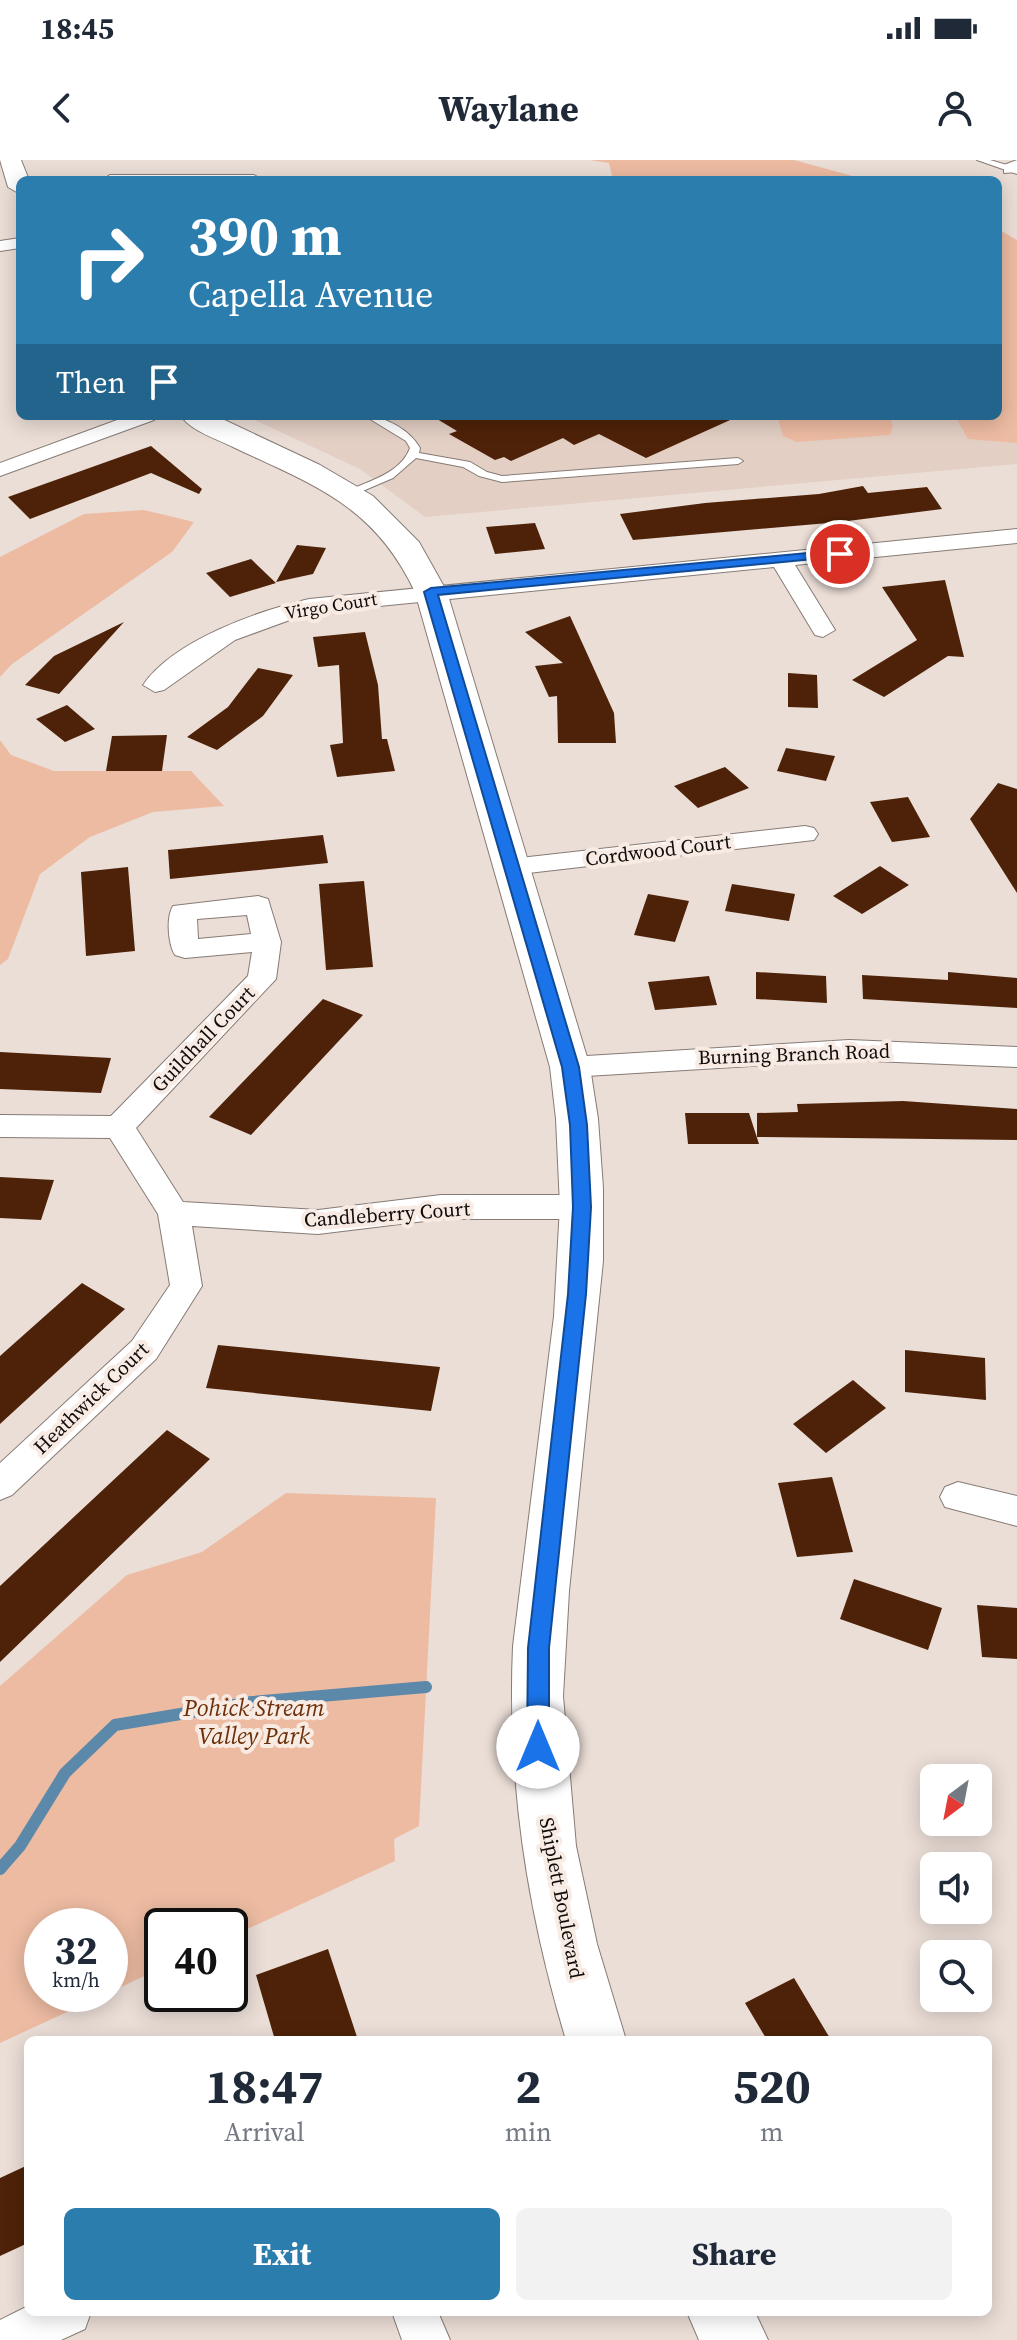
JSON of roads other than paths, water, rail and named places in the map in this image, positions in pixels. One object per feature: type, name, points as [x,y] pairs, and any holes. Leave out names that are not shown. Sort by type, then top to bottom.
[{"type":"street","points":[[0,470],[136,420]]},
{"type":"street","name":"Shiplett Boulevard","points":[[204,420],[315,472],[351,493],[388,523],[403,541],[431,592],[570,1067],[578,1125],[582,1207],[577,1294],[539,1648],[538,1747],[550,1854],[564,1926],[595,2036]]},
{"type":"street","name":"Virgo Court","points":[[155,685],[212,641],[270,616],[309,606],[1017,536]]},
{"type":"street","points":[[781,560],[823,630]]},
{"type":"street","name":"Cordwood Court","points":[[511,867],[805,834]]},
{"type":"street","name":"Guildhall Court","points":[[119,1127],[262,979],[267,942]]},
{"type":"street","name":"Burning Branch Road","points":[[570,1067],[812,1049],[903,1049],[1017,1057]]},
{"type":"street","points":[[0,1126],[119,1127],[174,1213]]},
{"type":"street","name":"Candleberry Court","points":[[174,1213],[318,1222],[441,1207],[582,1207]]},
{"type":"street","name":"Heathwick Court","points":[[0,1485],[144,1350],[186,1286],[174,1213]]},
{"type":"street","points":[[958,1497],[1017,1511]]},
{"type":"street","points":[[9,2340],[60,2316]]},
{"type":"street","points":[[417,2316],[426,2340]]},
{"type":"street","points":[[721,2316],[735,2340]]},
{"type":"lane","points":[[981,160],[1015,168]]},
{"type":"lane","points":[[351,493],[399,469],[414,455],[415,448],[410,439],[377,420]]},
{"type":"lane","points":[[414,455],[466,464],[483,474],[502,479],[738,461]]},
{"type":"waterway","points":[[0,1869],[20,1846],[65,1773],[115,1725],[252,1702],[426,1687]]},
{"type":"park label","name":"Pohick Stream Valley Park","points":[[254,1722]]}]
